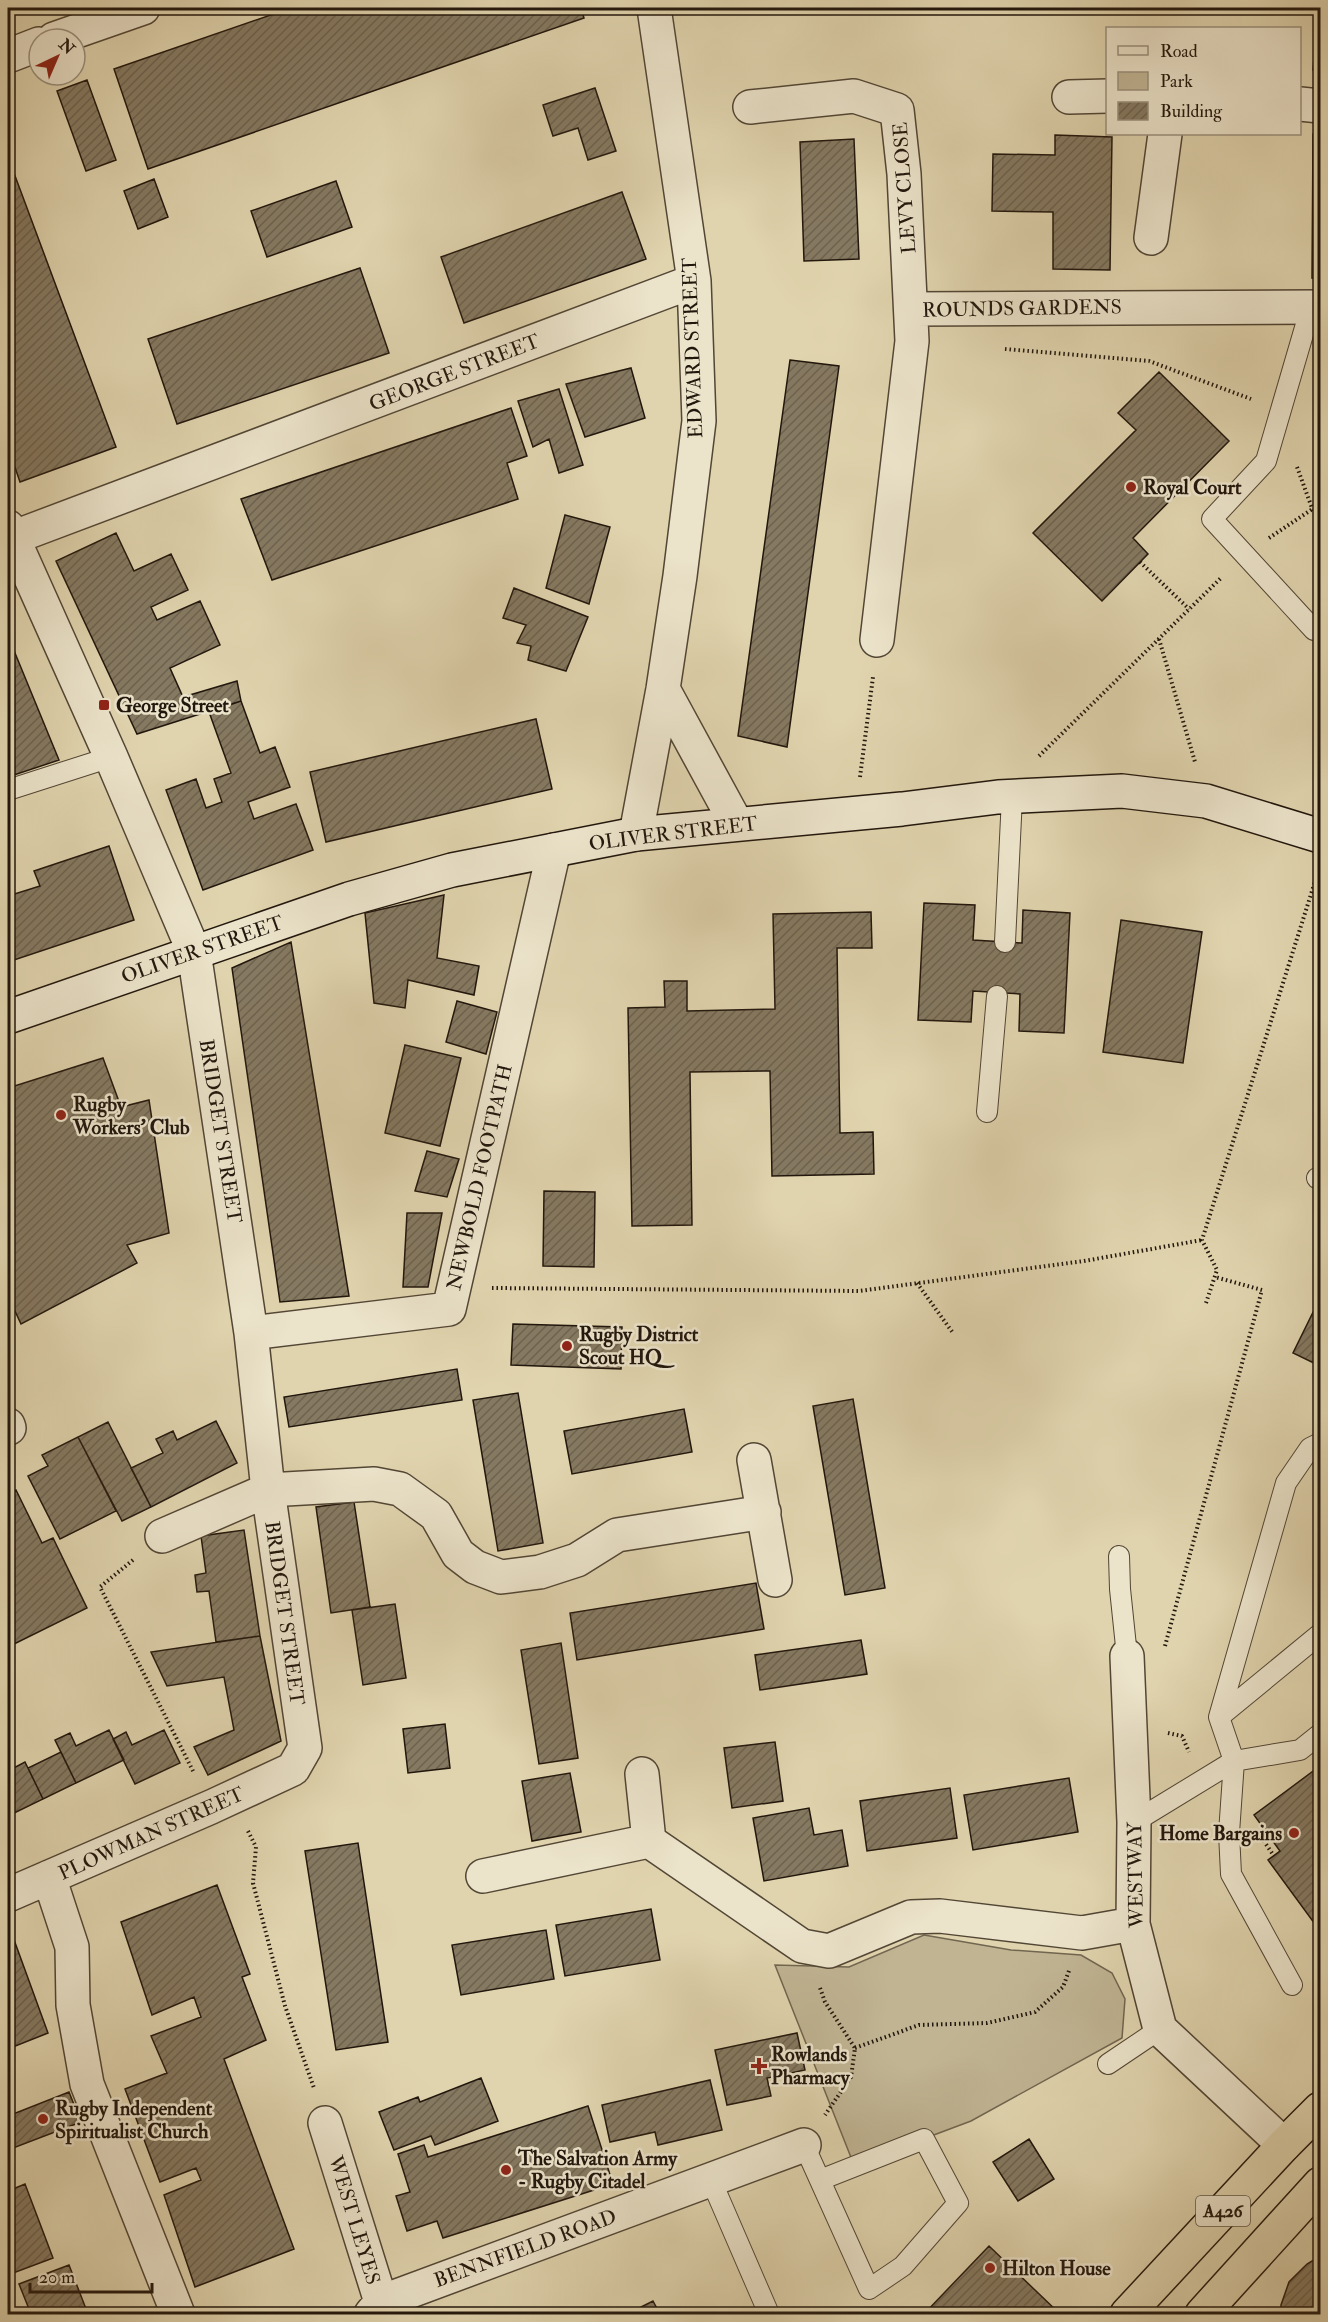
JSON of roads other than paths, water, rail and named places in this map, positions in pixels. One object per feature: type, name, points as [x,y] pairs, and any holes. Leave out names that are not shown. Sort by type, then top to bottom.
[{"type":"highway","name":"A426","points":[[1127,2314],[1320,2109]]},
{"type":"highway","name":"A426","points":[[1202,2314],[1320,2184]]},
{"type":"street","points":[[87,28],[143,8]]},
{"type":"street","name":"EDWARD STREET","points":[[636,834],[663,689],[680,576],[699,421],[694,281],[654,8]]},
{"type":"street","points":[[8,56],[27,49]]},
{"type":"street","name":"LEVY CLOSE","points":[[750,107],[854,96],[897,110],[904,174],[912,309]]},
{"type":"street","points":[[1069,97],[1106,96]]},
{"type":"street","points":[[1301,104],[1320,106]]},
{"type":"street","points":[[1151,238],[1165,135]]},
{"type":"street","name":"GEORGE STREET","points":[[10,532],[694,281]]},
{"type":"street","name":"ROUNDS GARDENS","points":[[877,640],[912,341],[912,309],[1316,307]]},
{"type":"street","name":"BRIDGET STREET","points":[[10,532],[111,757],[194,952],[251,1333],[268,1490],[304,1748],[294,1769]]},
{"type":"street","points":[[663,689],[736,824]]},
{"type":"street","name":"OLIVER STREET","points":[[8,1017],[349,899],[441,873],[636,834],[1005,797],[1122,791],[1206,801],[1320,836]]},
{"type":"street","name":"NEWBOLD FOOTPATH","points":[[251,1333],[449,1309],[554,850]]},
{"type":"street","points":[[754,1460],[775,1580]]},
{"type":"street","points":[[162,1536],[268,1490],[374,1484],[400,1489],[436,1515],[458,1554],[475,1567],[501,1577],[540,1572],[577,1560],[617,1535],[764,1512]]},
{"type":"street","name":"WESTWAY","points":[[1127,1656],[1134,1822],[1133,1924],[1160,2029]]},
{"type":"street","name":"PLOWMAN STREET","points":[[8,1895],[294,1769]]},
{"type":"street","points":[[642,1774],[649,1841]]},
{"type":"street","points":[[483,1876],[649,1841],[802,1946],[829,1951],[911,1917],[930,1916],[1082,1933],[1133,1924]]},
{"type":"street","points":[[49,1877],[72,1947],[73,2005],[87,2084],[178,2314]]},
{"type":"street","points":[[1160,2029],[1284,2145]]},
{"type":"street","name":"WEST LEYES","points":[[325,2123],[376,2308]]},
{"type":"street","name":"BENNFIELD ROAD","points":[[376,2308],[804,2145]]},
{"type":"lane","points":[[1314,630],[1212,519],[1266,461],[1316,307]]},
{"type":"lane","points":[[8,790],[111,757]]},
{"type":"lane","points":[[1005,797],[1005,942]]},
{"type":"lane","points":[[987,1112],[997,996]]},
{"type":"lane","points":[[1292,1985],[1231,1874],[1229,1833],[1234,1761],[1219,1717],[1286,1483],[1310,1448],[1320,1443]]},
{"type":"lane","points":[[1119,1556],[1127,1656]]},
{"type":"lane","points":[[1219,1717],[1320,1634]]},
{"type":"lane","points":[[1134,1822],[1234,1761],[1300,1750],[1320,1734]]},
{"type":"lane","points":[[1108,2064],[1160,2029]]},
{"type":"lane","points":[[804,2145],[869,2289],[903,2266],[958,2203],[924,2139],[820,2180]]},
{"type":"lane","points":[[711,2180],[769,2314]]},
{"type":"place","name":"Royal Court","points":[[1131,487]]},
{"type":"place","name":"George Street","points":[[104,705]]},
{"type":"place","name":"Rugby Workers' Club","points":[[61,1115]]},
{"type":"place","name":"Rugby District Scout HQ","points":[[567,1346]]},
{"type":"place","name":"Home Bargains","points":[[1294,1833]]},
{"type":"place","name":"Rowlands Pharmacy","points":[[759,2066]]},
{"type":"place","name":"Rugby Independent Spiritualist Church","points":[[43,2119]]},
{"type":"place","name":"The Salvation Army - Rugby Citadel","points":[[506,2170]]},
{"type":"place","name":"Hilton House","points":[[990,2268]]}]
